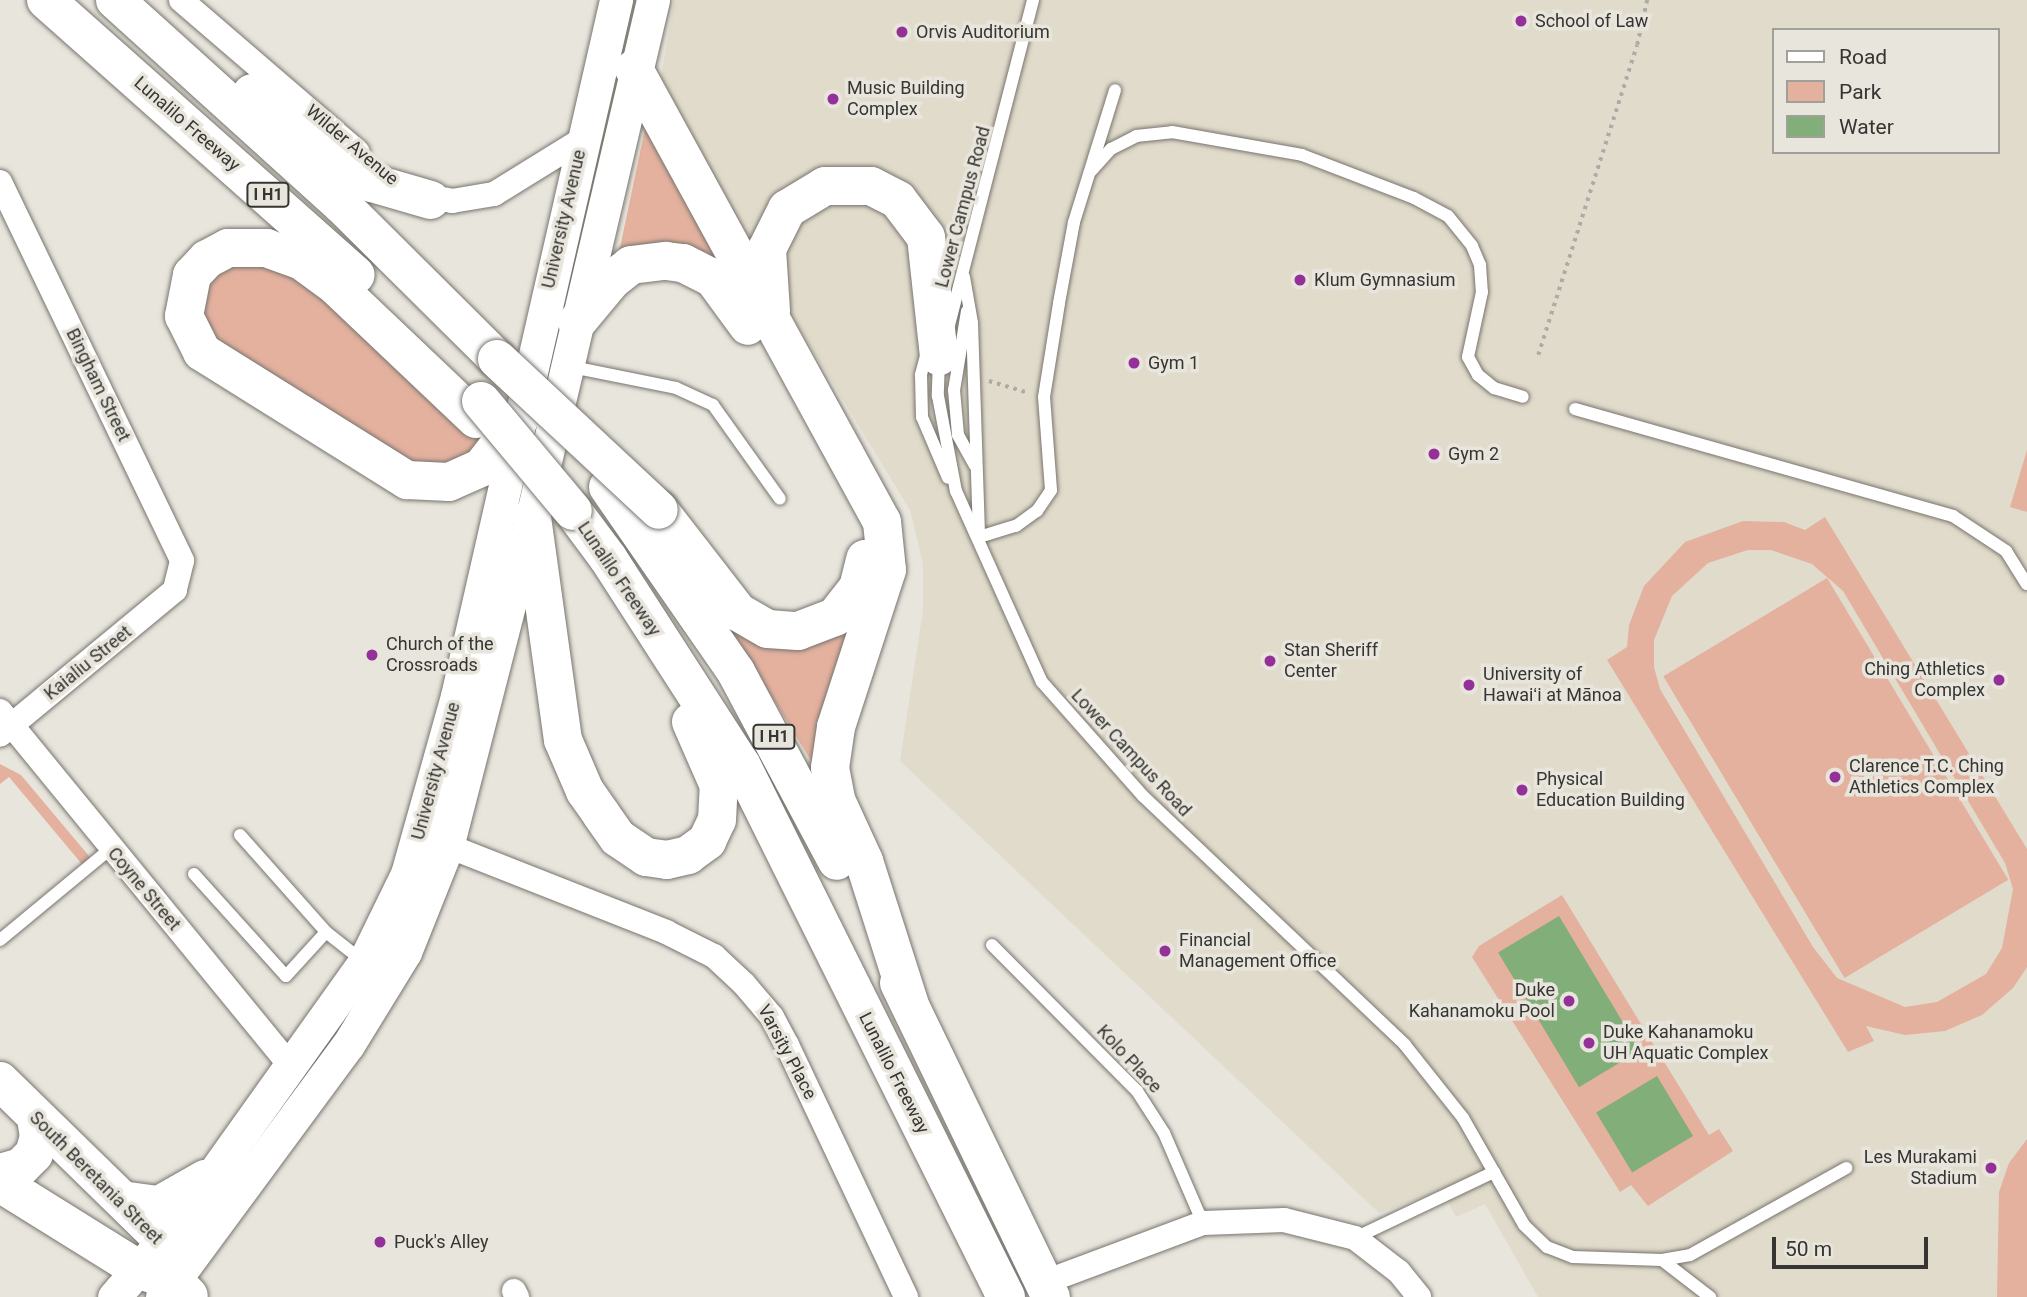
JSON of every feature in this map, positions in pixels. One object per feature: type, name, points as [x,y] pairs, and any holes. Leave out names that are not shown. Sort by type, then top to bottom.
[{"type":"main road","name":"Lunalilo Freeway","points":[[46,0],[322,242],[479,410],[519,436],[608,558],[741,764],[1006,1297]]},
{"type":"main road","points":[[116,0],[273,107],[354,171],[391,191],[431,200]]},
{"type":"main road","name":"I H1","points":[[116,0],[352,214],[497,359],[608,487],[695,609],[761,715],[1056,1286]]},
{"type":"main road","name":"University Avenue","points":[[164,1241],[364,962],[407,874],[434,840],[583,139],[616,0]]},
{"type":"main road","name":"University Avenue","points":[[156,1289],[320,1086],[405,952],[434,840],[532,517],[634,69],[653,0]]},
{"type":"main road","points":[[634,69],[772,327],[873,503],[887,541],[887,570],[836,727],[830,768],[836,800],[864,861],[910,1005]]},
{"type":"main road","points":[[772,327],[765,264],[771,234],[798,199],[839,183],[885,191],[919,223],[952,309],[939,356]]},
{"type":"main road","points":[[479,410],[336,286],[302,261],[267,248],[228,248],[207,259],[192,275],[184,316],[202,352],[407,480],[449,482],[475,470],[519,436]]},
{"type":"main road","points":[[497,359],[659,510],[738,612],[768,628],[798,631],[824,623],[845,609],[863,577],[864,544],[857,519],[733,301],[712,278],[684,263],[631,265],[605,286],[577,322]]},
{"type":"main road","points":[[532,517],[558,718],[573,767],[618,838],[646,857],[679,858],[699,849],[713,831],[720,808],[719,786],[608,558]]},
{"type":"main road","points":[[290,1065],[320,1086]]},
{"type":"main road","name":"South Beretania Street","points":[[0,1082],[164,1241],[156,1289]]},
{"type":"main road","points":[[0,1172],[21,1167],[34,1154],[39,1137],[36,1118]]},
{"type":"main road","points":[[121,1197],[152,1203],[169,1199],[218,1166]]},
{"type":"main road","points":[[0,1183],[156,1289]]},
{"type":"street","name":"Wilder Avenue","points":[[181,0],[382,174],[431,200]]},
{"type":"street","points":[[431,200],[494,194],[583,139]]},
{"type":"street","name":"Bingham Street","points":[[0,182],[182,561],[175,590]]},
{"type":"street","name":"Kaialiu Street","points":[[3,724],[175,590]]},
{"type":"street","name":"Coyne Street","points":[[3,724],[290,1065]]},
{"type":"street","name":"Varsity Place","points":[[434,840],[674,936],[714,956],[744,984],[772,1017],[787,1045],[906,1297]]},
{"type":"street","points":[[1056,1286],[1203,1223],[1284,1220],[1355,1238],[1399,1272],[1419,1297]]},
{"type":"lane","name":"Lower Campus Road","points":[[1033,0],[964,274],[939,356],[938,396],[956,491],[1042,682],[1143,796],[1405,1045],[1463,1118],[1524,1224],[1547,1247],[1573,1257],[1662,1260],[1690,1255],[1846,1168]]},
{"type":"lane","points":[[964,274],[940,304],[952,309],[974,377],[979,537],[1016,526],[1037,511],[1051,490],[1044,397],[1074,222],[1115,90]]},
{"type":"lane","points":[[1089,173],[1111,149],[1136,136],[1172,132],[1303,155],[1414,198],[1448,216],[1472,246],[1480,265],[1482,292],[1468,357],[1478,375],[1494,388],[1523,397]]},
{"type":"lane","points":[[956,491],[922,417],[921,376],[952,309],[964,274]]},
{"type":"lane","points":[[952,309],[958,435],[977,469]]},
{"type":"lane","points":[[566,366],[676,388],[713,405],[780,499]]},
{"type":"lane","points":[[1575,409],[1953,516],[2006,551],[2027,584]]},
{"type":"lane","points":[[240,835],[326,932],[364,962]]},
{"type":"lane","points":[[0,940],[110,849]]},
{"type":"lane","points":[[194,874],[286,976],[326,932]]},
{"type":"lane","name":"Kolo Place","points":[[992,945],[1137,1091],[1164,1133],[1203,1223]]},
{"type":"lane","points":[[1355,1238],[1494,1172]]},
{"type":"lane","points":[[1662,1260],[1710,1297]]},
{"type":"path","points":[[1538,355],[1637,46],[1647,0]]},
{"type":"path","points":[[974,377],[1044,397]]},
{"type":"shaded area","name":"University of Hawaiʻi at Mānoa","points":[[674,0],[2027,0],[2027,1297],[1538,1297],[1485,1204],[1456,1217],[1442,1190],[1379,1213],[900,761],[923,610],[923,564],[910,510],[658,96]]},
{"type":"green space","points":[[646,124],[875,530],[815,767],[707,592],[812,636],[872,536],[733,288],[617,262]]},
{"type":"green space","points":[[233,257],[315,282],[496,452],[457,489],[212,354],[193,298]]},
{"type":"green space","points":[[2027,450],[2027,512],[2010,507]]},
{"type":"green space","points":[[1825,517],[2027,849],[2027,967],[2013,988],[1982,1015],[1945,1031],[1905,1035],[1866,1026],[1874,1041],[1848,1052],[1607,660],[1627,647],[1629,625],[1644,586],[1685,542],[1743,521],[1784,522],[1805,530]],"holes":[[[1748,550],[1771,550],[1812,564],[1843,591],[2005,863],[2013,889],[2002,948],[1986,974],[1937,1002],[1905,1007],[1837,978],[1813,947],[1660,689],[1654,667],[1654,640],[1672,596],[1708,563]]]},
{"type":"green space","name":"Clarence T.C. Ching Athletics Complex","points":[[1827,578],[2008,880],[1845,978],[1663,676]]},
{"type":"green space","points":[[0,764],[21,775],[94,862],[86,869],[9,777],[0,784]]},
{"type":"green space","name":"Duke Kahanamoku UH Aquatic Complex","points":[[1562,895],[1709,1135],[1719,1129],[1733,1151],[1648,1206],[1631,1185],[1620,1192],[1472,957],[1479,946]]},
{"type":"green space","points":[[2027,1139],[2027,1297],[1997,1297],[1999,1192],[2009,1163]]},
{"type":"water","name":"Duke Kahanamoku Pool","points":[[1559,916],[1640,1051],[1579,1087],[1498,953]]},
{"type":"water","points":[[1657,1076],[1693,1136],[1632,1173],[1596,1113]]},
{"type":"place","name":"School of Law","points":[[1521,21]]},
{"type":"place","name":"Orvis Auditorium","points":[[902,32]]},
{"type":"place","name":"Music Building Complex","points":[[833,99]]},
{"type":"place","name":"Klum Gymnasium","points":[[1300,280]]},
{"type":"place","name":"Gym 1","points":[[1134,363]]},
{"type":"place","name":"Gym 2","points":[[1434,454]]},
{"type":"place","name":"Church of the Crossroads","points":[[372,655]]},
{"type":"place","name":"Stan Sheriff Center","points":[[1270,661]]},
{"type":"place","name":"Ching Athletics Complex","points":[[1999,680]]},
{"type":"place","name":"University of Hawaiʻi at Mānoa","points":[[1469,685]]},
{"type":"place","name":"Clarence T.C. Ching Athletics Complex","points":[[1835,777]]},
{"type":"place","name":"Physical Education Building","points":[[1522,790]]},
{"type":"place","name":"Financial Management Office","points":[[1165,951]]},
{"type":"place","name":"Duke Kahanamoku Pool","points":[[1569,1001]]},
{"type":"place","name":"Duke Kahanamoku UH Aquatic Complex","points":[[1589,1043]]},
{"type":"place","name":"Les Murakami Stadium","points":[[1991,1168]]},
{"type":"place","name":"Puck's Alley","points":[[380,1242]]}]
